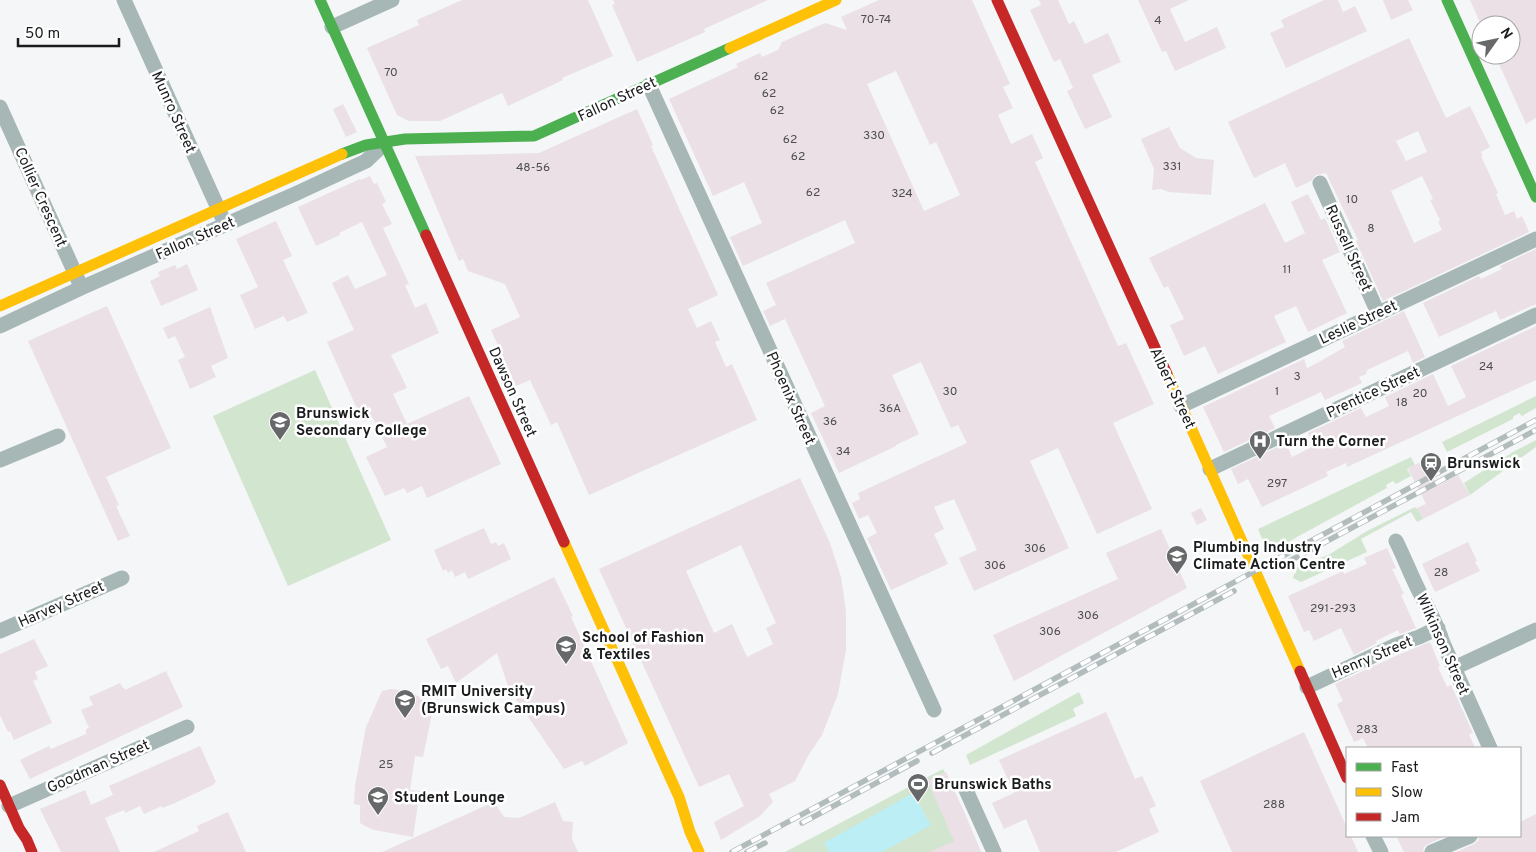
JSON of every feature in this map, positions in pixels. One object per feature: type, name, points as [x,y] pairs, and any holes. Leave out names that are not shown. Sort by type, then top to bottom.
[{"type":"street","name":"Munro Street","points":[[124,0],[225,224]]},
{"type":"street","name":"Dawson Street","points":[[320,0],[679,797],[709,852]]},
{"type":"street","points":[[332,27],[392,0]]},
{"type":"street","name":"Fallon Street","points":[[0,306],[358,147],[405,139],[534,136],[836,0]]},
{"type":"street","name":"Albert Street","points":[[997,0],[1210,469],[1346,776]]},
{"type":"street","points":[[1447,0],[1532,177],[1536,197]]},
{"type":"street","name":"Phoenix Street","points":[[649,85],[934,710]]},
{"type":"street","name":"Collier Crescent","points":[[0,107],[81,288]]},
{"type":"street","name":"Fallon Street","points":[[0,326],[366,161],[385,143]]},
{"type":"street","name":"Russell Street","points":[[1320,183],[1378,313]]},
{"type":"street","name":"Leslie Street","points":[[1181,406],[1536,239]]},
{"type":"street","name":"Prentice Street","points":[[1210,469],[1536,316]]},
{"type":"street","points":[[0,460],[58,436]]},
{"type":"street","name":"Wilkinson Street","points":[[1396,541],[1429,608],[1490,747]]},
{"type":"street","name":"Harvey Street","points":[[0,631],[122,578]]},
{"type":"street","name":"Henry Street","points":[[1306,687],[1396,645],[1438,628]]},
{"type":"street","points":[[1454,668],[1536,630]]},
{"type":"street","name":"Goodman Street","points":[[9,806],[188,727]]},
{"type":"street","points":[[0,785],[32,852]]},
{"type":"street","points":[[966,790],[994,852]]},
{"type":"street","name":"Dawson Street","points":[[679,797],[690,832],[699,852]]},
{"type":"street","points":[[1374,837],[1381,852]]},
{"type":"street","points":[[1432,852],[1468,837]]},
{"type":"green space","points":[[315,370],[391,540],[288,586],[213,416]]},
{"type":"green space","points":[[1536,396],[1536,408],[1522,416],[1519,413],[1513,419],[1447,452],[1442,442]]},
{"type":"green space","points":[[1536,440],[1536,447],[1470,495],[1464,483]]},
{"type":"green space","points":[[1411,457],[1415,465],[1407,469],[1411,476],[1396,484],[1393,481],[1386,485],[1387,488],[1273,552],[1270,548],[1266,548],[1258,529]]},
{"type":"green space","points":[[1415,507],[1423,519],[1417,522],[1411,512],[1361,539],[1367,552],[1301,582],[1293,578],[1296,568],[1330,554],[1367,531]]},
{"type":"green space","points":[[1079,692],[1084,703],[1073,709],[1076,716],[970,765],[966,755]]},
{"type":"green space","name":"Brunswick Baths","points":[[943,769],[981,852],[785,852]]},
{"type":"water","points":[[913,793],[931,825],[882,852],[829,852],[824,843]]},
{"type":"building","points":[[462,0],[588,0],[613,56],[562,78],[563,80],[508,106],[502,93],[440,121],[409,121],[397,115],[367,48],[419,25],[417,20]]},
{"type":"building","points":[[613,0],[768,0],[704,29],[705,32],[637,62],[612,5],[615,4]]},
{"type":"building","points":[[879,0],[972,0],[1010,84],[1003,87],[1013,108],[998,115],[1011,144],[1032,134],[1043,158],[1035,162],[1118,346],[1126,343],[1154,404],[1113,423],[1152,509],[1097,534],[1058,448],[1030,461],[1069,548],[974,591],[959,558],[977,550],[954,499],[934,507],[944,529],[934,534],[948,564],[891,590],[867,538],[877,533],[868,515],[859,519],[852,503],[860,499],[858,493],[967,443],[958,425],[951,428],[921,362],[892,375],[919,434],[839,473],[811,413],[825,406],[785,319],[770,326],[763,311],[776,305],[766,283],[855,243],[845,220],[743,266],[730,237],[762,223],[744,182],[713,196],[669,99],[738,67],[736,64],[760,53],[762,57],[778,50],[782,42],[825,23],[847,30],[841,17]],"holes":[[[896,71],[930,145],[936,142],[960,195],[924,211],[867,84]]]},
{"type":"building","points":[[1039,0],[1058,0],[1069,24],[1074,21],[1085,44],[1108,33],[1121,62],[1092,75],[1112,117],[1085,129],[1067,91],[1073,88],[1060,59],[1054,62],[1030,10],[1041,5]]},
{"type":"building","points":[[1138,0],[1189,0],[1170,9],[1185,42],[1217,27],[1226,48],[1175,71],[1166,51],[1162,52]]},
{"type":"building","points":[[1324,0],[1338,0],[1343,12],[1355,6],[1367,31],[1286,68],[1270,33],[1284,27],[1281,20]]},
{"type":"building","points":[[1383,0],[1408,0],[1413,10],[1391,20]]},
{"type":"building","points":[[1470,0],[1536,0],[1536,118],[1526,124],[1499,65],[1521,65],[1521,15],[1477,15]]},
{"type":"building","points":[[1409,38],[1446,118],[1470,106],[1490,147],[1481,152],[1483,156],[1481,156],[1498,193],[1496,194],[1505,215],[1514,211],[1517,219],[1522,216],[1529,232],[1383,301],[1356,241],[1358,240],[1326,173],[1316,175],[1311,181],[1296,188],[1285,163],[1254,178],[1228,122]],"holes":[[[1418,131],[1427,152],[1406,161],[1396,141]],[[1422,176],[1433,199],[1430,200],[1440,220],[1438,222],[1442,230],[1414,243],[1391,191]]]},
{"type":"building","points":[[343,104],[357,132],[346,137],[333,109]]},
{"type":"building","points":[[637,109],[653,145],[651,146],[718,295],[688,309],[697,328],[711,321],[720,340],[715,342],[726,367],[732,364],[757,420],[589,495],[557,422],[551,425],[530,380],[516,386],[491,330],[520,317],[505,284],[468,271],[463,259],[459,261],[415,156],[539,153]]},
{"type":"building","points":[[1169,127],[1180,148],[1196,158],[1214,160],[1211,195],[1169,192],[1161,189],[1152,190],[1154,169],[1141,139]]},
{"type":"building","points":[[370,176],[374,184],[377,183],[386,202],[382,204],[392,224],[383,228],[409,284],[405,285],[415,308],[426,303],[439,333],[391,355],[407,388],[393,394],[407,424],[469,396],[501,464],[427,498],[422,486],[407,493],[404,488],[385,496],[366,457],[387,447],[373,418],[363,422],[327,342],[354,330],[332,283],[348,275],[355,289],[387,275],[362,222],[316,246],[298,207]]},
{"type":"building","points":[[1308,194],[1321,220],[1325,218],[1340,252],[1322,260],[1347,313],[1308,332],[1296,306],[1274,316],[1286,342],[1218,374],[1205,346],[1184,356],[1170,325],[1184,319],[1168,286],[1164,288],[1149,258],[1265,203],[1285,243],[1305,233],[1291,202]]},
{"type":"building","points":[[276,221],[292,256],[283,260],[308,313],[287,322],[284,316],[255,329],[240,295],[258,287],[236,239]]},
{"type":"building","points":[[1536,249],[1536,304],[1500,320],[1496,311],[1439,337],[1423,303],[1479,276],[1481,279],[1502,269],[1500,266]]},
{"type":"building","points":[[187,264],[198,290],[161,306],[150,281],[160,276],[158,272],[175,265],[177,269]]},
{"type":"building","points":[[107,306],[171,448],[106,477],[119,505],[116,506],[130,536],[118,541],[28,341]]},
{"type":"building","points":[[210,307],[228,358],[211,366],[216,377],[190,389],[178,360],[185,357],[175,336],[168,339],[163,328]]},
{"type":"building","points":[[1404,311],[1425,357],[1413,363],[1408,351],[1367,370],[1366,374],[1359,377],[1362,383],[1325,400],[1321,392],[1269,416],[1275,428],[1224,452],[1203,407],[1304,359],[1307,368],[1345,347],[1342,341]]},
{"type":"building","points":[[1536,326],[1536,380],[1347,467],[1346,463],[1326,472],[1328,476],[1262,507],[1248,479],[1238,484],[1231,469],[1286,443],[1292,457],[1314,446],[1308,433],[1361,408],[1366,417],[1389,406],[1385,397],[1433,374],[1448,406],[1466,397],[1451,366]]},
{"type":"building","points":[[1424,460],[1438,486],[1458,475],[1470,495],[1423,519],[1417,508],[1426,504],[1408,469]]},
{"type":"building","points":[[800,478],[830,543],[841,577],[846,612],[846,650],[838,694],[822,735],[795,781],[769,794],[773,802],[760,816],[721,840],[714,822],[744,806],[729,774],[699,787],[599,569]],"holes":[[[741,545],[776,623],[766,628],[773,644],[747,657],[732,624],[714,633],[686,571]]]},
{"type":"building","points":[[1201,508],[1207,520],[1197,525],[1191,513]]},
{"type":"building","points":[[484,528],[491,544],[496,542],[498,546],[504,543],[511,559],[468,579],[465,572],[455,577],[452,570],[448,573],[446,569],[443,571],[434,550]]},
{"type":"building","points":[[1161,529],[1187,588],[1014,681],[993,635],[1118,579],[1106,553]]},
{"type":"building","points":[[1468,542],[1480,571],[1435,592],[1422,564]]},
{"type":"building","points":[[1387,548],[1396,568],[1392,569],[1404,594],[1401,595],[1416,628],[1400,634],[1398,630],[1354,655],[1341,628],[1314,641],[1309,630],[1304,632],[1288,596],[1343,571],[1344,574],[1367,564],[1364,558]]},
{"type":"building","points":[[554,577],[628,743],[585,766],[582,761],[564,769],[509,689],[497,653],[456,683],[448,666],[441,669],[426,639]]},
{"type":"building","points":[[34,639],[48,666],[35,672],[38,679],[33,681],[52,723],[14,740],[0,715],[0,654]]},
{"type":"building","points":[[1430,642],[1447,687],[1451,685],[1473,733],[1469,734],[1475,747],[1368,747],[1363,738],[1354,742],[1337,704],[1343,701],[1335,684]]},
{"type":"building","points":[[166,671],[183,707],[30,779],[20,760],[49,746],[51,749],[86,734],[86,729],[89,728],[81,710],[93,705],[89,697],[120,683],[125,690]]},
{"type":"building","points":[[391,689],[407,691],[420,697],[420,699],[434,704],[423,757],[415,756],[410,790],[420,791],[413,837],[367,827],[360,823],[360,805],[354,804],[355,786],[366,727],[382,691]]},
{"type":"building","points":[[1106,712],[1135,779],[1142,776],[1156,806],[1149,809],[1159,832],[1116,852],[1040,852],[1026,819],[1004,829],[992,803],[1014,793],[999,760]]},
{"type":"building","points":[[1304,732],[1346,826],[1346,837],[1351,837],[1358,852],[1232,852],[1200,781]]},
{"type":"building","points":[[200,746],[216,782],[215,784],[173,804],[162,808],[162,806],[144,814],[140,806],[125,813],[124,810],[105,818],[120,852],[61,852],[40,809],[85,790],[91,805],[113,795],[109,786]]},
{"type":"building","points":[[946,772],[981,852],[929,852],[954,841],[927,780]]},
{"type":"building","points":[[494,802],[504,817],[519,818],[555,802],[563,821],[573,822],[572,839],[578,852],[382,852]]},
{"type":"building","points":[[228,812],[246,852],[154,852],[199,831],[197,826]]},
{"type":"building","points":[[1536,814],[1536,852],[1456,852],[1474,844],[1478,841],[1479,837],[1521,837],[1521,822]]},
{"type":"building","points":[[1396,837],[1444,837],[1428,844],[1424,847],[1423,852],[1404,852]]},
{"type":"railway","points":[[732,852],[1536,420]]},
{"type":"railway","points":[[1280,566],[1536,430]]},
{"type":"railway","points":[[932,753],[1234,591]]},
{"type":"railway","points":[[802,823],[917,761]]},
{"type":"railway","points":[[747,852],[765,843]]},
{"type":"traffic: fast","points":[[320,0],[426,235]]},
{"type":"traffic: fast","points":[[1447,0],[1536,197]]},
{"type":"traffic: fast","points":[[342,154],[366,145],[405,139],[534,136],[730,48]]},
{"type":"traffic: slow","points":[[730,48],[836,0]]},
{"type":"traffic: slow","points":[[0,306],[342,154]]},
{"type":"traffic: slow","points":[[1167,374],[1300,671]]},
{"type":"traffic: slow","points":[[564,542],[679,797],[690,832],[699,852]]},
{"type":"traffic: jam","points":[[997,0],[1167,374]]},
{"type":"traffic: jam","points":[[426,235],[564,542]]},
{"type":"traffic: jam","points":[[1300,671],[1346,776]]},
{"type":"traffic: jam","points":[[0,785],[32,852]]},
{"type":"place","name":"Brunswick Secondary College","points":[[280,441]]},
{"type":"place","name":"Turn the Corner","points":[[1260,460]]},
{"type":"place","name":"Brunswick","points":[[1431,482]]},
{"type":"place","name":"Plumbing Industry Climate Action Centre","points":[[1177,575]]},
{"type":"place","name":"School of Fashion & Textiles","points":[[566,665]]},
{"type":"place","name":"RMIT University (Brunswick Campus)","points":[[405,719]]},
{"type":"place","name":"Brunswick Baths","points":[[918,803]]},
{"type":"place","name":"Student Lounge","points":[[378,816]]}]
